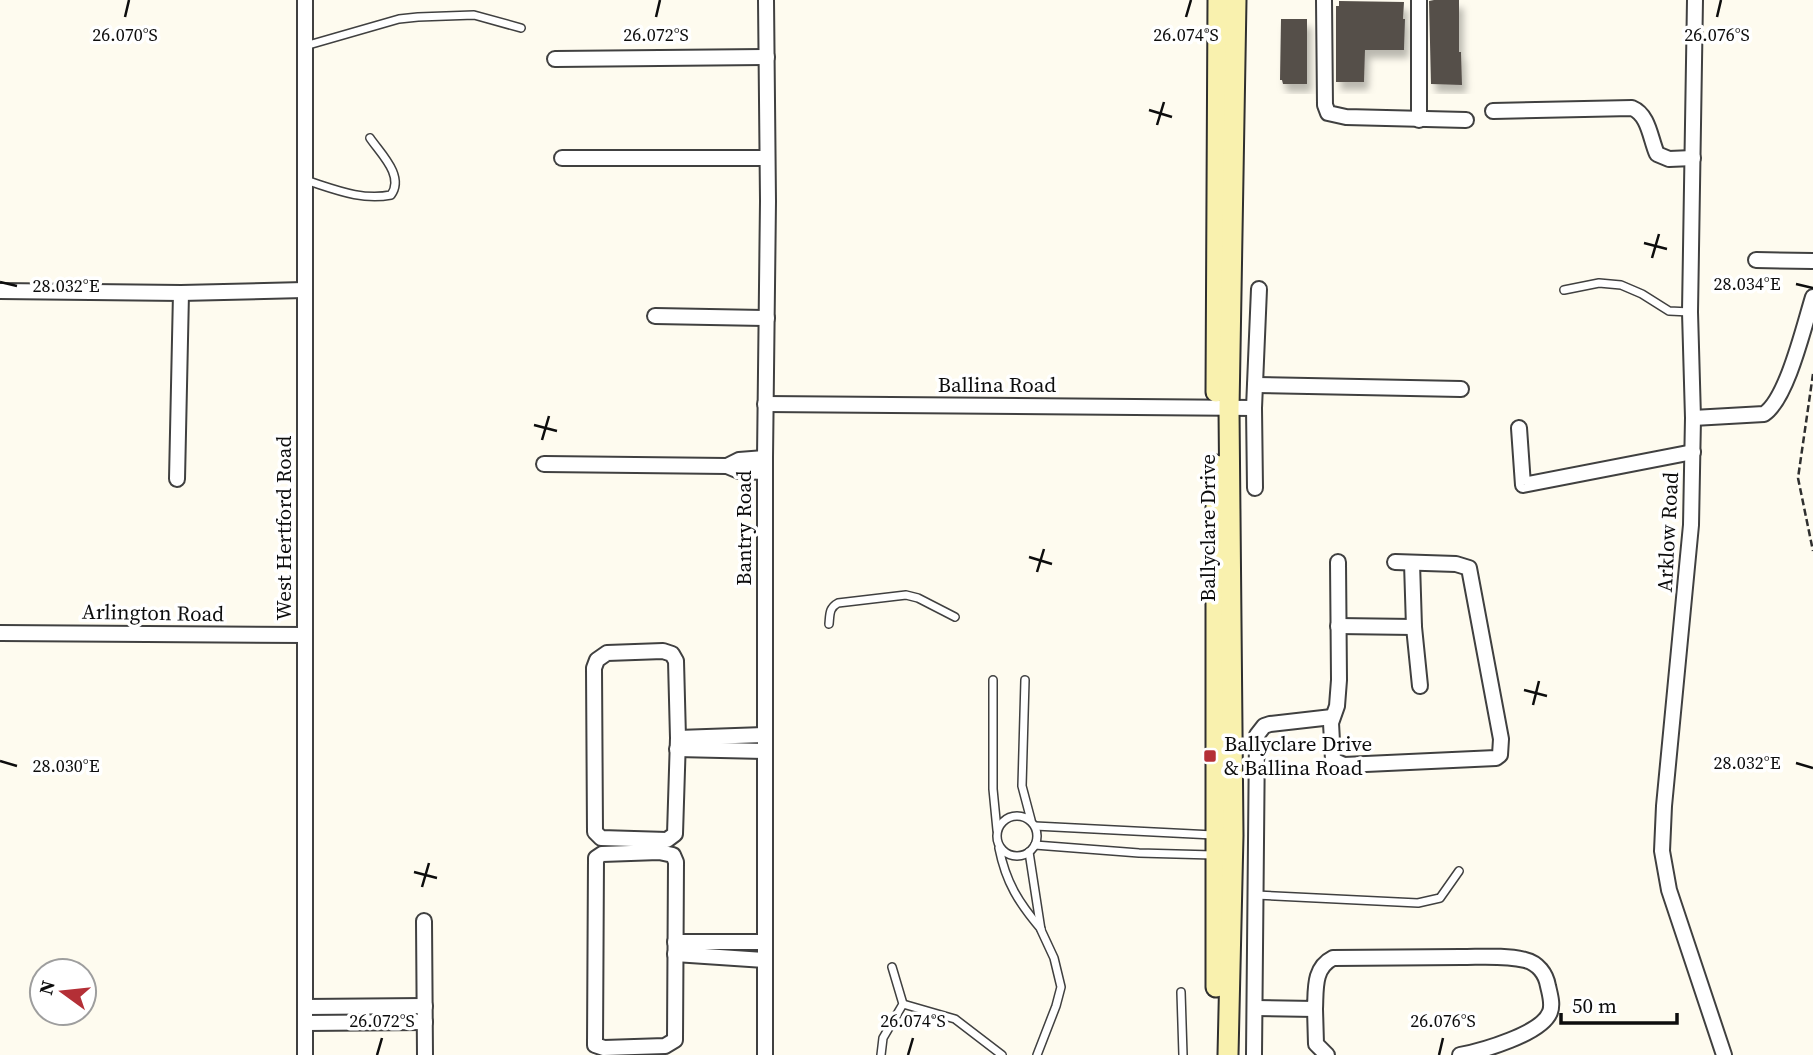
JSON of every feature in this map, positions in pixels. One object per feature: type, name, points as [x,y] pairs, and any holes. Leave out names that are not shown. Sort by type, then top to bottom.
[{"type":"street","name":"West Hertford Road","points":[[305,0],[305,1055]]},
{"type":"street","name":"Bantry Road","points":[[765,1055],[766,0]]},
{"type":"street","name":"Ballyclare Drive","points":[[1218,0],[1228,1055]]},
{"type":"street","name":"Ballyclare Drive","points":[[1223,408],[1236,0]]},
{"type":"street","points":[[1324,0],[1325,105],[1328,113],[1346,117],[1466,120]]},
{"type":"street","points":[[1419,0],[1419,120]]},
{"type":"street","name":"Arklow Road","points":[[1695,0],[1690,312],[1693,418],[1691,524],[1662,850],[1669,890],[1724,1055]]},
{"type":"street","points":[[555,59],[766,57]]},
{"type":"street","points":[[1493,111],[1632,108],[1644,117],[1657,154],[1669,159],[1693,158]]},
{"type":"street","points":[[562,158],[767,158]]},
{"type":"street","points":[[1756,261],[1813,261]]},
{"type":"street","points":[[1255,488],[1254,408],[1259,289]]},
{"type":"street","points":[[0,291],[181,293],[304,290]]},
{"type":"street","points":[[177,479],[181,293]]},
{"type":"street","points":[[1693,418],[1764,414],[1772,409],[1784,386],[1813,298]]},
{"type":"street","points":[[655,316],[767,318]]},
{"type":"street","points":[[1255,385],[1461,389]]},
{"type":"street","name":"Ballina Road","points":[[765,404],[1254,408]]},
{"type":"street","points":[[1519,428],[1523,485],[1692,452]]},
{"type":"street","points":[[544,464],[727,466],[739,460],[765,465]]},
{"type":"street","points":[[1338,562],[1339,693],[1332,717],[1332,757],[1340,765],[1489,760],[1500,755],[1501,739],[1469,568],[1456,564],[1395,562]]},
{"type":"street","points":[[1412,563],[1414,627],[1420,686]]},
{"type":"street","points":[[1338,626],[1414,627]]},
{"type":"street","name":"Arlington Road","points":[[0,632],[305,635]]},
{"type":"street","points":[[663,651],[674,656],[677,743],[676,830],[672,838],[606,839],[596,835],[594,668],[601,655],[663,651]]},
{"type":"street","points":[[1254,1055],[1258,731],[1270,723],[1332,717]]},
{"type":"street","points":[[677,743],[764,735]]},
{"type":"street","points":[[677,743],[765,751]]},
{"type":"street","name":"Ballyclare Drive","points":[[1216,1055],[1225,845]]},
{"type":"street","points":[[659,852],[673,855],[676,862],[675,948],[675,1040],[665,1046],[604,1048],[595,1045],[598,855],[659,852]]},
{"type":"street","points":[[424,921],[425,1055]]},
{"type":"street","points":[[675,948],[765,942]]},
{"type":"street","points":[[675,948],[765,960]]},
{"type":"street","points":[[1327,1055],[1316,1044],[1315,1009],[1321,966],[1332,958],[1487,957],[1535,963],[1547,980],[1552,1003],[1550,1014],[1544,1021],[1520,1035],[1460,1055]]},
{"type":"street","points":[[305,1007],[425,1006]]},
{"type":"street","points":[[1255,1007],[1315,1009]]},
{"type":"street","points":[[306,1023],[425,1022]]},
{"type":"lane","points":[[305,46],[399,19],[418,17],[474,15],[521,28]]},
{"type":"lane","points":[[304,180],[362,197],[391,195],[396,183],[392,169],[370,138]]},
{"type":"lane","points":[[1564,290],[1599,283],[1621,285],[1669,311],[1690,312]]},
{"type":"lane","points":[[829,624],[832,606],[838,603],[892,595],[918,598],[955,617]]},
{"type":"lane","points":[[993,680],[993,789],[1003,870],[1019,903],[1041,930],[1054,958],[1061,987],[1037,1055]]},
{"type":"lane","points":[[998,844],[1013,856],[1029,852],[1035,845],[1038,832],[1022,786],[1025,680]]},
{"type":"lane","points":[[997,830],[1005,819],[1018,815],[1033,823],[1225,845],[1256,852]]},
{"type":"lane","points":[[1035,845],[1139,853],[1225,845],[1257,832]]},
{"type":"lane","points":[[1029,852],[1041,930]]},
{"type":"lane","points":[[1255,895],[1418,903],[1440,898],[1459,872]]},
{"type":"lane","points":[[881,1055],[883,1038],[903,1004],[892,967]]},
{"type":"lane","points":[[1181,992],[1183,1055]]},
{"type":"lane","points":[[903,1004],[955,1019],[1002,1055]]},
{"type":"path","points":[[1813,374],[1798,478],[1813,551]]},
{"type":"building","points":[[1459,0],[1462,85],[1431,84],[1429,1]]},
{"type":"building","points":[[1339,1],[1404,2],[1404,50],[1365,50],[1364,82],[1336,82],[1336,6],[1339,6]]},
{"type":"building","points":[[1281,19],[1307,19],[1307,84],[1283,84],[1280,80]]},
{"type":"place","name":"Ballyclare Drive & Ballina Road","points":[[1210,756]]}]
